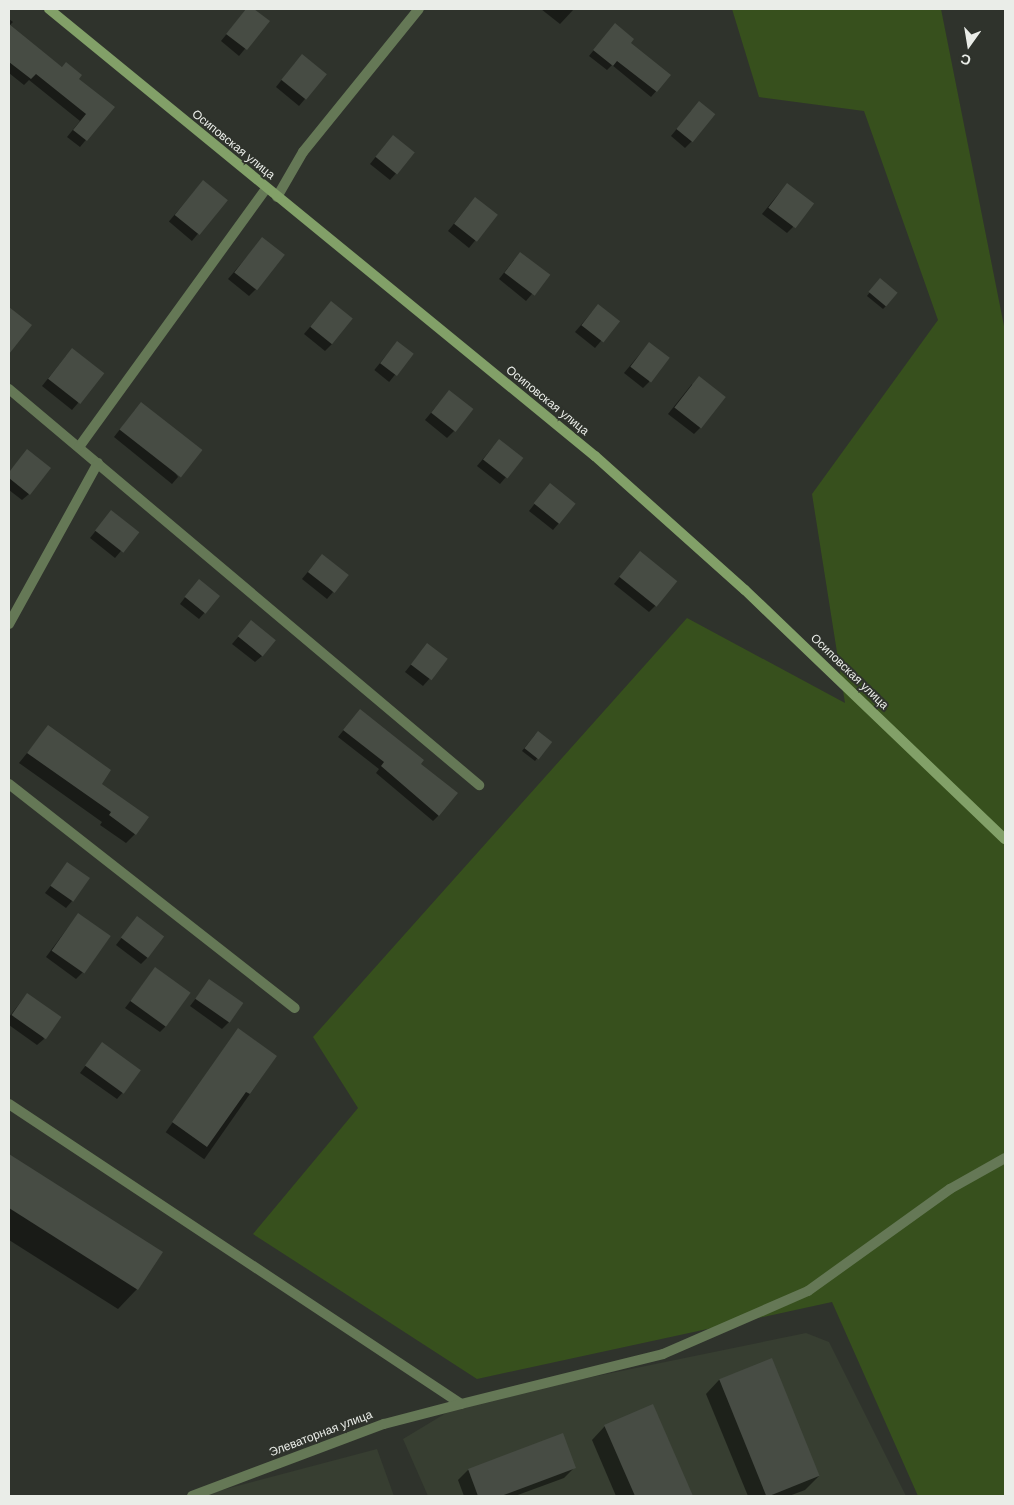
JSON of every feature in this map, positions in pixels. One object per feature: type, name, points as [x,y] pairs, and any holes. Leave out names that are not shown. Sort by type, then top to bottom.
[{"type":"street","name":"Осиповская улица","points":[[50,9],[266,189],[595,456],[745,590],[1005,839]]},
{"type":"street","points":[[277,197],[304,152],[419,9]]},
{"type":"street","points":[[79,447],[266,189]]},
{"type":"street","points":[[9,389],[479,784]]},
{"type":"street","points":[[9,624],[98,463]]},
{"type":"street","points":[[9,784],[296,1008]]},
{"type":"street","points":[[9,1104],[461,1404]]},
{"type":"street","name":"Элеваторная улица","points":[[192,1496],[384,1424],[663,1354],[808,1291],[950,1189],[1005,1158]]},
{"type":"shaded area","points":[[806,1333],[829,1342],[906,1496],[428,1496],[403,1439],[461,1404]]},
{"type":"shaded area","points":[[377,1449],[394,1496],[199,1496]]},
{"type":"green space","points":[[732,9],[941,9],[1005,331],[1005,1496],[918,1496],[832,1302],[477,1379],[253,1234],[358,1108],[313,1037],[687,618],[845,703],[812,494],[938,320],[864,111],[759,97]]},
{"type":"building","points":[[246,9],[254,9],[270,21],[247,50],[226,34]]},
{"type":"building","points":[[615,23],[634,39],[631,43],[671,75],[657,92],[617,61],[613,66],[593,50]]},
{"type":"building","points":[[9,24],[62,67],[66,62],[82,75],[79,79],[115,107],[87,141],[73,130],[86,114],[36,74],[31,79],[9,62]]},
{"type":"building","points":[[302,54],[327,74],[306,100],[281,80]]},
{"type":"building","points":[[699,101],[715,114],[693,142],[676,129]]},
{"type":"building","points":[[393,135],[415,153],[397,174],[375,157]]},
{"type":"building","points":[[203,180],[228,200],[200,235],[175,215]]},
{"type":"building","points":[[787,183],[814,203],[795,228],[768,208]]},
{"type":"building","points":[[475,197],[498,215],[477,242],[454,224]]},
{"type":"building","points":[[262,237],[285,255],[257,290],[234,272]]},
{"type":"building","points":[[520,252],[550,275],[535,296],[504,273]]},
{"type":"building","points":[[880,278],[898,293],[886,307],[868,292]]},
{"type":"building","points":[[331,301],[353,319],[332,344],[310,327]]},
{"type":"building","points":[[598,304],[620,321],[603,343],[581,325]]},
{"type":"building","points":[[9,307],[32,325],[9,354]]},
{"type":"building","points":[[397,341],[414,354],[397,376],[380,363]]},
{"type":"building","points":[[649,342],[670,358],[651,382],[630,367]]},
{"type":"building","points":[[72,348],[104,373],[80,404],[48,379]]},
{"type":"building","points":[[699,376],[726,397],[701,428],[674,408]]},
{"type":"building","points":[[449,390],[473,409],[456,432],[431,413]]},
{"type":"building","points":[[141,402],[202,450],[181,478],[119,430]]},
{"type":"building","points":[[499,439],[523,458],[507,479],[483,459]]},
{"type":"building","points":[[27,449],[51,468],[30,495],[9,478],[9,472]]},
{"type":"building","points":[[550,483],[576,504],[559,524],[534,503]]},
{"type":"building","points":[[111,510],[139,532],[123,553],[95,530]]},
{"type":"building","points":[[640,551],[677,581],[657,607],[619,577]]},
{"type":"building","points":[[322,554],[349,575],[335,593],[308,572]]},
{"type":"building","points":[[199,579],[220,596],[206,614],[185,597]]},
{"type":"building","points":[[251,620],[276,640],[263,656],[238,636]]},
{"type":"building","points":[[427,643],[448,659],[432,680],[411,665]]},
{"type":"building","points":[[360,709],[424,760],[421,764],[458,793],[439,816],[381,766],[384,762],[343,730]]},
{"type":"building","points":[[48,725],[111,770],[102,784],[149,817],[136,835],[109,815],[111,812],[27,753]]},
{"type":"building","points":[[538,731],[552,742],[539,759],[524,748]]},
{"type":"building","points":[[67,862],[90,878],[73,902],[50,886]]},
{"type":"building","points":[[78,913],[111,936],[84,974],[52,951]]},
{"type":"building","points":[[137,916],[164,936],[148,958],[121,938]]},
{"type":"building","points":[[155,967],[191,993],[166,1027],[130,1001]]},
{"type":"building","points":[[209,979],[243,1003],[230,1023],[195,999]]},
{"type":"building","points":[[27,993],[61,1017],[46,1039],[12,1015]]},
{"type":"building","points":[[238,1028],[277,1056],[250,1094],[246,1092],[207,1147],[172,1122]]},
{"type":"building","points":[[102,1042],[141,1070],[124,1094],[85,1065]]},
{"type":"building","points":[[9,1154],[163,1252],[138,1290],[9,1208]]},
{"type":"building","points":[[772,1358],[820,1476],[766,1496],[719,1379]]},
{"type":"building","points":[[653,1404],[693,1496],[635,1496],[604,1425]]},
{"type":"building","points":[[563,1433],[576,1468],[501,1496],[478,1496],[468,1469]]}]
